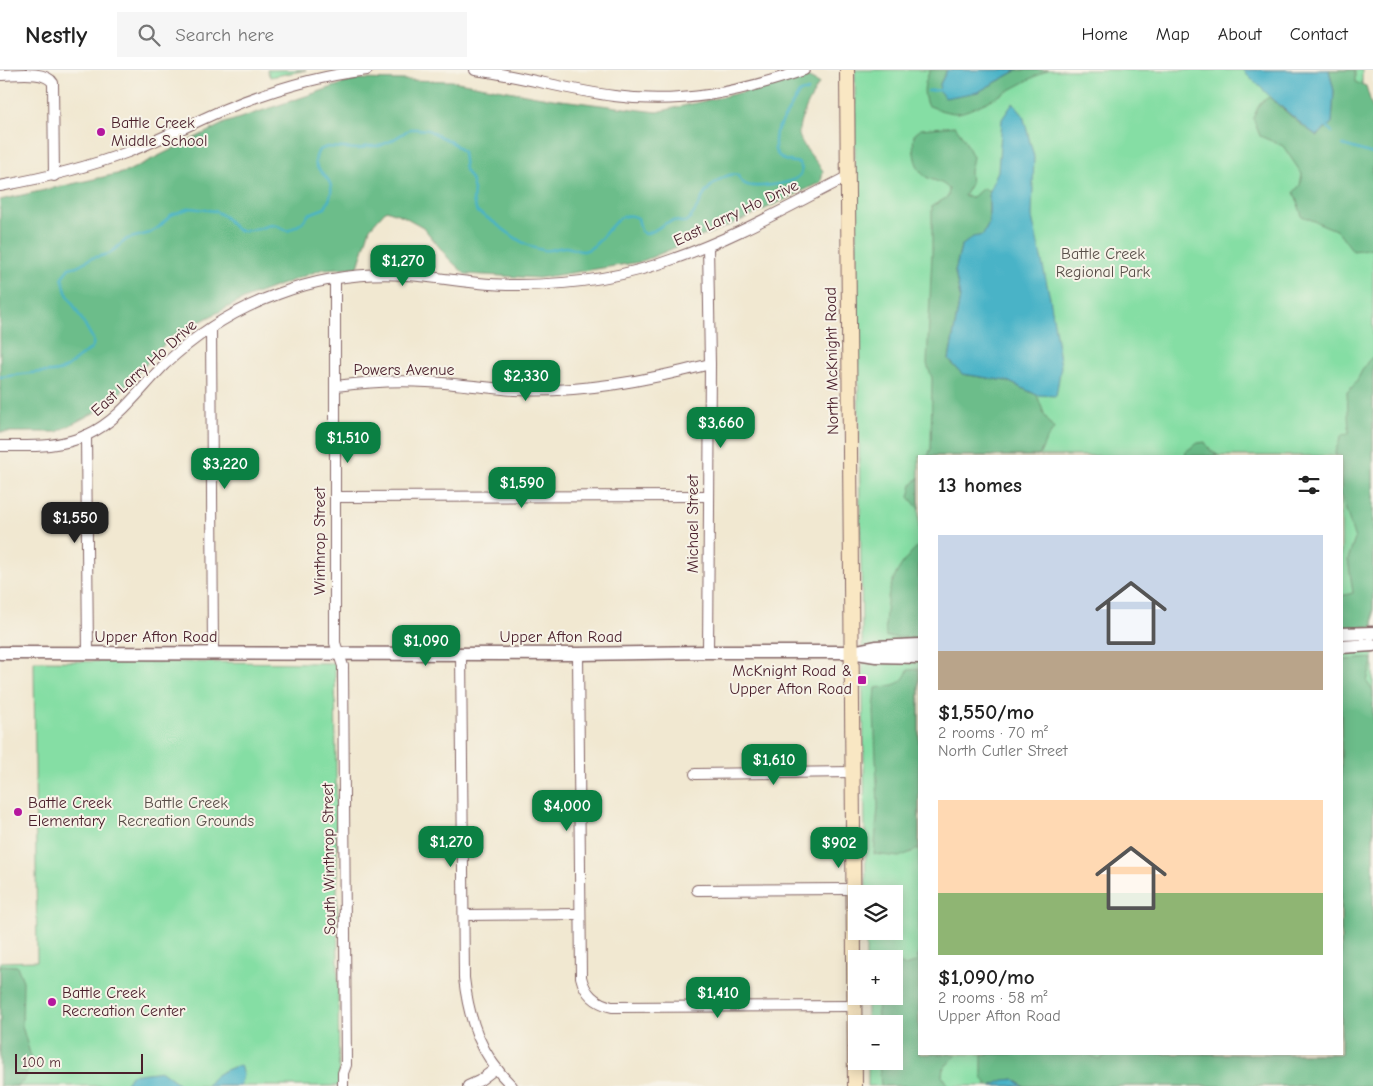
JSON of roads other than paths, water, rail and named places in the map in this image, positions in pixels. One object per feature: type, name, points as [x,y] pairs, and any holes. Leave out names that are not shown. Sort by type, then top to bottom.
[{"type":"main road","name":"North McKnight Road","points":[[846,70],[854,885]]},
{"type":"main road","name":"North McKnight Road","points":[[854,940],[855,1086]]},
{"type":"street","points":[[0,186],[54,176],[129,151],[226,109],[272,92],[313,80],[367,70]]},
{"type":"street","points":[[475,70],[522,77],[613,96],[660,99],[714,95],[767,83],[804,70]]},
{"type":"street","points":[[0,75],[41,75],[50,78],[53,83],[54,176]]},
{"type":"street","name":"East Larry Ho Drive","points":[[0,446],[58,444],[86,435],[112,419],[167,362],[221,320],[263,300],[298,287],[335,279],[378,274],[406,274],[481,284],[516,285],[546,284],[618,274],[674,259],[708,246],[847,176]]},
{"type":"street","name":"Michael Street","points":[[708,246],[710,364],[708,652]]},
{"type":"street","name":"Winthrop Street","points":[[335,279],[335,643],[339,653]]},
{"type":"street","points":[[211,328],[213,653]]},
{"type":"street","name":"Powers Avenue","points":[[336,386],[368,382],[427,382],[515,390],[580,388],[644,380],[710,364]]},
{"type":"street","points":[[86,435],[88,653]]},
{"type":"street","points":[[336,497],[708,496]]},
{"type":"street","points":[[1343,634],[1373,633]]},
{"type":"street","name":"Upper Afton Road","points":[[852,652],[876,646],[918,645]]},
{"type":"street","points":[[1343,647],[1373,645]]},
{"type":"street","name":"Upper Afton Road","points":[[0,653],[578,654],[852,652],[876,656],[918,657]]},
{"type":"street","name":"South Winthrop Street","points":[[339,653],[342,666],[346,1066],[349,1073],[349,1086]]},
{"type":"street","points":[[461,654],[464,978],[466,999],[477,1035],[495,1069],[512,1086]]},
{"type":"street","points":[[578,654],[581,976],[583,986],[592,998],[599,1003],[612,1007],[855,1006]]},
{"type":"street","points":[[695,774],[853,772]]},
{"type":"street","points":[[697,890],[848,889]]},
{"type":"street","points":[[464,915],[580,914]]},
{"type":"street","name":"South Winthrop Street","points":[[343,1086],[343,1073],[346,1066]]},
{"type":"street","points":[[468,1086],[479,1081],[495,1069]]},
{"type":"water","points":[[947,70],[1018,70],[978,92],[945,98],[939,91],[940,84]]},
{"type":"water","points":[[1243,70],[1329,70],[1334,91],[1332,123],[1317,136],[1297,121]]},
{"type":"water","points":[[1013,103],[1023,115],[1034,157],[1032,217],[1050,298],[1061,366],[1056,396],[1037,395],[1007,381],[962,374],[949,360],[960,297],[955,272],[961,246],[973,237],[983,235],[989,223],[989,191],[998,171],[1002,119]]},
{"type":"water","points":[[240,1065],[243,1075],[240,1086],[207,1086],[217,1075]]},
{"type":"water","points":[[162,1071],[182,1086],[124,1086],[131,1075]]},
{"type":"water","points":[[1014,1079],[1023,1086],[991,1086],[1004,1080]]},
{"type":"waterway","points":[[928,91],[940,90]]},
{"type":"waterway","points":[[0,377],[62,370],[92,348],[93,339],[66,292],[62,277],[69,268],[92,258],[109,254],[127,239],[150,233],[171,215],[190,208],[215,211],[224,216],[236,229],[243,231],[270,225],[288,231],[302,223],[309,214],[325,208],[330,196],[331,187],[329,181],[316,165],[316,159],[319,150],[327,147],[359,149],[368,146],[379,146],[410,129],[428,130],[453,143],[463,152],[465,170],[471,179],[474,190],[473,201],[477,212],[534,248],[551,250],[565,247],[584,251],[598,242],[616,221],[622,217],[630,215],[638,218],[641,231],[645,234],[668,222],[687,221],[697,209],[710,187],[728,175],[738,175],[744,183],[755,186],[778,184],[797,178],[801,174],[802,169],[799,163],[784,160],[775,150],[776,132],[799,93],[808,91]]},
{"type":"waterway","points":[[1326,125],[1332,132]]},
{"type":"waterway","points":[[1343,145],[1373,154]]},
{"type":"place","name":"Battle Creek Middle School","points":[[101,132]]},
{"type":"place","name":"McKnight Road & Upper Afton Road","points":[[862,680]]},
{"type":"place","name":"Battle Creek Elementary","points":[[18,812]]},
{"type":"place","name":"Battle Creek Recreation Center","points":[[52,1002]]},
{"type":"park label","name":"Battle Creek Regional Park","points":[[1103,263]]},
{"type":"park label","name":"Battle Creek Recreation Grounds","points":[[186,812]]}]
